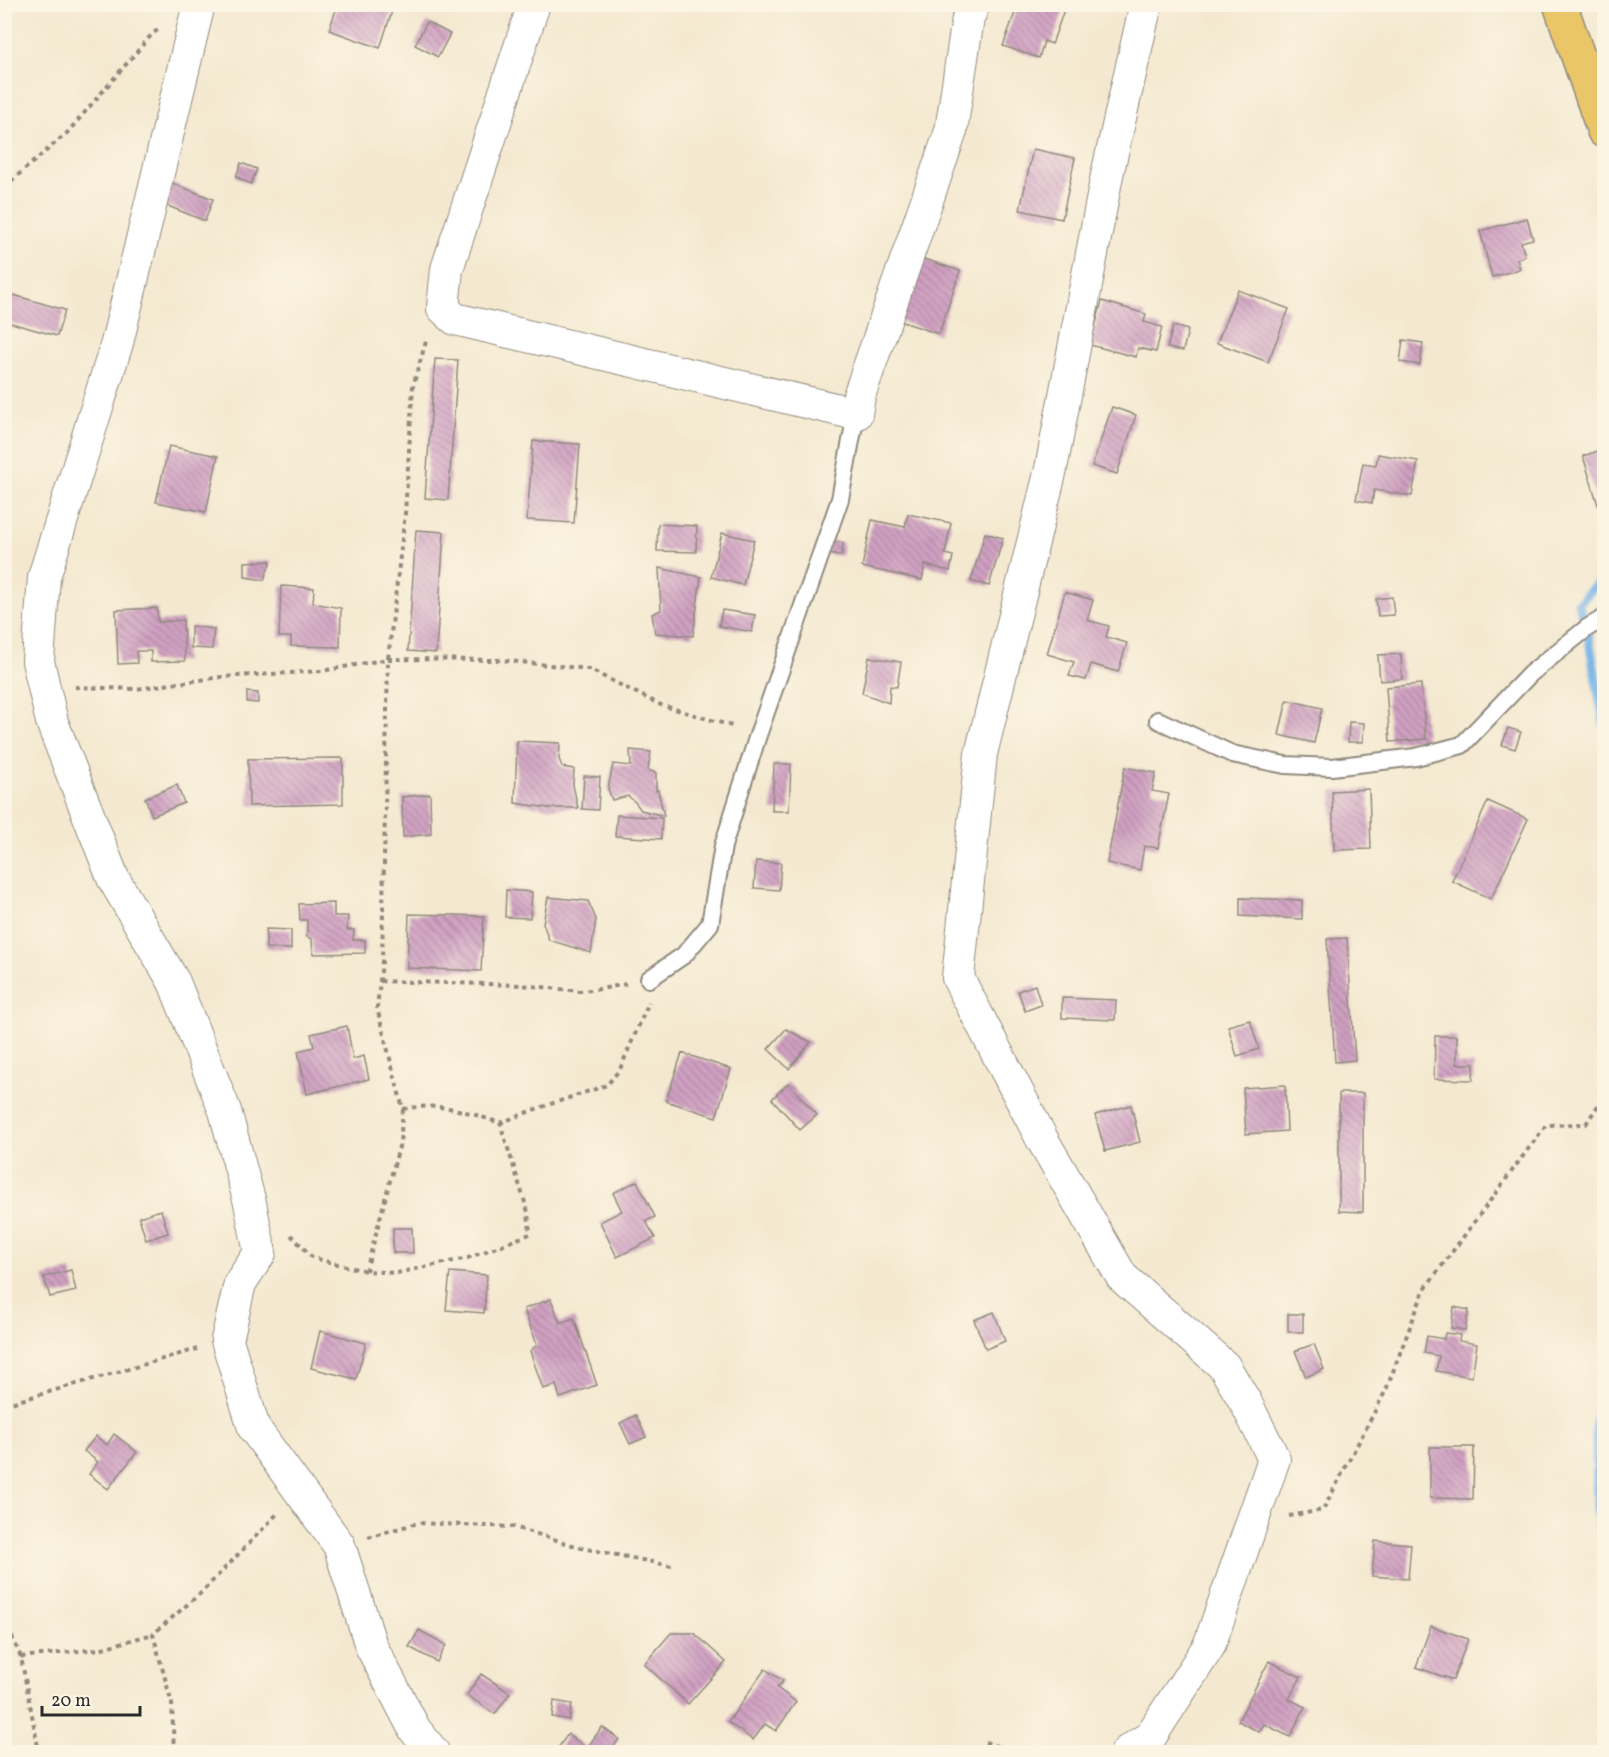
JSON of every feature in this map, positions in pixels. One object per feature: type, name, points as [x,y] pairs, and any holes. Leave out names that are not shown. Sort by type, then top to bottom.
[{"type":"main road","points":[[1560,4],[1605,131]]},
{"type":"street","points":[[534,4],[447,269],[443,308],[455,319],[856,414],[859,396],[951,131],[968,18],[974,4]]},
{"type":"street","points":[[1127,1752],[1150,1737],[1209,1646],[1274,1459],[1246,1403],[1224,1366],[1122,1277],[1042,1139],[958,978],[981,754],[1051,469],[1107,175],[1146,4]]},
{"type":"street","points":[[198,6],[117,343],[44,577],[38,661],[52,722],[113,878],[174,982],[225,1111],[250,1203],[260,1253],[240,1283],[227,1340],[254,1428],[339,1545],[371,1646],[415,1730],[433,1752]]},
{"type":"lane","points":[[649,979],[684,955],[710,924],[723,846],[840,499],[856,414]]},
{"type":"lane","points":[[1158,720],[1232,754],[1285,765],[1332,767],[1416,758],[1462,745],[1530,674],[1587,628],[1605,618]]},
{"type":"path","points":[[4,187],[67,133],[153,33],[198,6]]},
{"type":"path","points":[[366,1271],[400,1143],[403,1109],[377,1008],[382,962],[388,659],[405,514],[413,386],[430,328],[443,308]]},
{"type":"path","points":[[44,687],[136,689],[220,677],[322,671],[388,659],[500,660],[588,669],[661,705],[759,735]]},
{"type":"path","points":[[380,981],[522,985],[580,991],[649,979],[651,996],[620,1070],[607,1085],[500,1123],[454,1107],[403,1109]]},
{"type":"path","points":[[1253,1521],[1323,1510],[1386,1390],[1424,1290],[1546,1125],[1586,1124],[1605,1096]]},
{"type":"path","points":[[289,1233],[313,1258],[366,1271],[397,1272],[468,1258],[530,1234],[528,1212],[500,1123]]},
{"type":"path","points":[[4,1404],[227,1340]]},
{"type":"path","points":[[21,1657],[99,1649],[153,1634],[202,1592],[300,1491]]},
{"type":"path","points":[[339,1545],[418,1523],[514,1527],[582,1548],[672,1566]]},
{"type":"path","points":[[4,1620],[21,1657],[39,1752]]},
{"type":"path","points":[[153,1634],[172,1704],[174,1752]]},
{"type":"path","points":[[985,1742],[1014,1752]]},
{"type":"building","points":[[338,4],[382,4],[393,8],[380,48],[329,30]]},
{"type":"building","points":[[1012,4],[1066,4],[1052,44],[1044,41],[1039,58],[1003,46],[1017,7]]},
{"type":"building","points":[[427,22],[450,34],[438,57],[415,45]]},
{"type":"building","points":[[1033,149],[1075,158],[1062,219],[1020,210]]},
{"type":"building","points":[[241,163],[257,169],[251,184],[236,177]]},
{"type":"building","points":[[172,183],[213,199],[205,221],[163,204]]},
{"type":"building","points":[[1527,218],[1533,239],[1521,242],[1525,256],[1517,259],[1520,269],[1492,277],[1480,231]]},
{"type":"building","points":[[921,258],[960,271],[939,334],[900,321]]},
{"type":"building","points":[[1238,290],[1289,309],[1268,362],[1217,343]]},
{"type":"building","points":[[10,294],[65,310],[57,336],[4,321]]},
{"type":"building","points":[[1102,301],[1146,314],[1144,322],[1162,327],[1156,352],[1138,348],[1136,357],[1090,345]]},
{"type":"building","points":[[1173,326],[1188,330],[1183,351],[1167,348]]},
{"type":"building","points":[[1403,340],[1423,343],[1420,365],[1400,362]]},
{"type":"building","points":[[435,359],[458,360],[448,500],[425,498]]},
{"type":"building","points":[[1112,407],[1136,415],[1117,474],[1092,466]]},
{"type":"building","points":[[533,441],[580,444],[574,523],[527,520]]},
{"type":"building","points":[[169,446],[218,456],[206,512],[156,502]]},
{"type":"building","points":[[1604,449],[1604,503],[1598,505],[1583,456]]},
{"type":"building","points":[[1378,454],[1418,461],[1412,496],[1374,490],[1372,503],[1356,500],[1363,463],[1376,465]]},
{"type":"building","points":[[908,514],[951,523],[945,554],[953,556],[950,571],[925,565],[922,580],[862,567],[872,520],[905,527]]},
{"type":"building","points":[[658,524],[697,526],[696,552],[657,551]]},
{"type":"building","points":[[416,530],[444,532],[436,653],[408,651]]},
{"type":"building","points":[[722,533],[754,540],[743,585],[711,577]]},
{"type":"building","points":[[985,533],[1003,538],[989,586],[971,581]]},
{"type":"building","points":[[829,540],[843,543],[841,556],[827,554]]},
{"type":"building","points":[[271,561],[264,580],[245,577],[245,562]]},
{"type":"building","points":[[659,568],[701,577],[693,636],[655,633],[652,614],[661,610]]},
{"type":"building","points":[[281,586],[314,588],[313,603],[341,608],[340,647],[291,646],[291,637],[279,637]]},
{"type":"building","points":[[1065,592],[1093,600],[1087,620],[1109,626],[1106,637],[1127,643],[1118,672],[1091,664],[1086,680],[1069,676],[1074,662],[1047,654]]},
{"type":"building","points":[[1392,597],[1394,615],[1378,616],[1376,599]]},
{"type":"building","points":[[157,608],[158,622],[183,620],[185,661],[151,662],[151,651],[136,651],[137,663],[118,664],[116,610]]},
{"type":"building","points":[[722,610],[755,615],[752,632],[719,626]]},
{"type":"building","points":[[191,626],[214,629],[212,649],[191,648]]},
{"type":"building","points":[[1401,654],[1402,679],[1380,681],[1378,655]]},
{"type":"building","points":[[869,657],[901,662],[897,687],[890,686],[889,703],[862,693]]},
{"type":"building","points":[[1421,684],[1426,739],[1390,742],[1386,687]]},
{"type":"building","points":[[247,692],[258,693],[258,703],[247,702]]},
{"type":"building","points":[[1287,700],[1322,708],[1314,743],[1279,735]]},
{"type":"building","points":[[1349,722],[1364,723],[1363,742],[1348,742]]},
{"type":"building","points":[[1508,728],[1521,732],[1515,749],[1502,745]]},
{"type":"building","points":[[517,741],[560,743],[559,759],[562,767],[574,769],[573,785],[578,808],[548,808],[515,803]]},
{"type":"building","points":[[630,750],[651,752],[648,770],[656,773],[656,791],[658,790],[664,816],[641,810],[628,796],[612,800],[608,789],[613,764],[631,766]]},
{"type":"building","points":[[343,758],[343,804],[249,806],[248,759]]},
{"type":"building","points":[[774,764],[791,764],[789,811],[772,811]]},
{"type":"building","points":[[1125,767],[1156,773],[1152,791],[1169,794],[1158,848],[1144,846],[1140,870],[1107,863]]},
{"type":"building","points":[[584,776],[600,777],[598,810],[582,809]]},
{"type":"building","points":[[177,785],[184,803],[152,816],[145,798]]},
{"type":"building","points":[[1369,789],[1371,849],[1334,850],[1332,791]]},
{"type":"building","points":[[430,794],[431,834],[403,837],[402,797]]},
{"type":"building","points":[[1488,801],[1528,819],[1491,899],[1452,881]]},
{"type":"building","points":[[617,815],[662,818],[661,839],[615,836]]},
{"type":"building","points":[[756,861],[781,863],[779,890],[754,888]]},
{"type":"building","points":[[506,890],[532,892],[530,918],[505,917]]},
{"type":"building","points":[[548,897],[588,901],[596,919],[591,953],[549,940],[543,923]]},
{"type":"building","points":[[1240,898],[1302,900],[1302,919],[1240,916]]},
{"type":"building","points":[[334,903],[334,916],[348,916],[347,930],[354,930],[353,940],[365,940],[365,953],[313,954],[312,939],[307,937],[307,920],[300,920],[299,904]]},
{"type":"building","points":[[409,914],[484,916],[481,971],[407,968]]},
{"type":"building","points":[[266,929],[291,930],[291,949],[266,948]]},
{"type":"building","points":[[1347,938],[1355,1060],[1335,1062],[1327,939]]},
{"type":"building","points":[[1035,985],[1041,1005],[1025,1011],[1018,991]]},
{"type":"building","points":[[1062,998],[1116,1000],[1115,1020],[1062,1018]]},
{"type":"building","points":[[1250,1020],[1259,1049],[1237,1056],[1228,1026]]},
{"type":"building","points":[[347,1026],[353,1059],[364,1056],[369,1079],[307,1094],[298,1051],[314,1047],[311,1034]]},
{"type":"building","points":[[786,1029],[811,1042],[789,1069],[768,1049]]},
{"type":"building","points":[[1435,1036],[1457,1036],[1457,1064],[1474,1064],[1473,1080],[1434,1079]]},
{"type":"building","points":[[682,1053],[731,1069],[716,1117],[666,1101]]},
{"type":"building","points":[[788,1083],[817,1115],[800,1130],[772,1099]]},
{"type":"building","points":[[1285,1085],[1287,1131],[1246,1134],[1243,1088]]},
{"type":"building","points":[[1339,1093],[1363,1093],[1363,1212],[1339,1211]]},
{"type":"building","points":[[1131,1105],[1140,1142],[1105,1151],[1095,1115]]},
{"type":"building","points":[[637,1181],[655,1217],[646,1221],[655,1238],[617,1257],[600,1222],[622,1211],[613,1193]]},
{"type":"building","points":[[161,1210],[168,1233],[146,1240],[139,1217]]},
{"type":"building","points":[[393,1228],[412,1228],[413,1253],[393,1253]]},
{"type":"building","points":[[71,1270],[76,1291],[50,1297],[44,1277]]},
{"type":"building","points":[[450,1272],[487,1275],[484,1313],[446,1310]]},
{"type":"building","points":[[551,1299],[560,1323],[574,1318],[597,1385],[560,1398],[556,1385],[543,1389],[530,1351],[537,1345],[524,1309]]},
{"type":"building","points":[[1454,1307],[1469,1310],[1465,1330],[1451,1328]]},
{"type":"building","points":[[994,1312],[1005,1341],[986,1349],[974,1320]]},
{"type":"building","points":[[1288,1314],[1303,1314],[1303,1332],[1288,1332]]},
{"type":"building","points":[[320,1331],[366,1343],[356,1379],[311,1368]]},
{"type":"building","points":[[1445,1333],[1460,1335],[1459,1341],[1477,1344],[1472,1377],[1436,1371],[1439,1356],[1424,1353],[1427,1336],[1444,1339]]},
{"type":"building","points":[[1314,1344],[1324,1369],[1306,1377],[1295,1351]]},
{"type":"building","points":[[636,1415],[646,1437],[630,1444],[620,1423]]},
{"type":"building","points":[[114,1434],[137,1452],[108,1489],[89,1474],[98,1462],[84,1451],[96,1436],[107,1445]]},
{"type":"building","points":[[1430,1447],[1474,1447],[1473,1499],[1430,1498]]},
{"type":"building","points":[[1375,1541],[1411,1544],[1408,1579],[1372,1576]]},
{"type":"building","points":[[1431,1626],[1468,1639],[1453,1680],[1416,1667]]},
{"type":"building","points":[[419,1630],[446,1645],[437,1662],[409,1647]]},
{"type":"building","points":[[671,1633],[694,1633],[726,1662],[688,1704],[644,1664]]},
{"type":"building","points":[[1269,1661],[1301,1677],[1289,1699],[1305,1707],[1290,1737],[1264,1724],[1259,1732],[1238,1721]]},
{"type":"building","points":[[765,1669],[783,1681],[777,1688],[796,1702],[776,1731],[765,1724],[753,1740],[728,1722]]},
{"type":"building","points":[[481,1674],[510,1693],[495,1714],[467,1695]]},
{"type":"building","points":[[554,1701],[572,1704],[569,1720],[552,1717]]},
{"type":"building","points":[[602,1727],[619,1739],[610,1752],[555,1752],[568,1734],[587,1748]]},
{"type":"waterway","points":[[1604,576],[1578,604],[1587,628],[1604,724]]},
{"type":"waterway","points":[[1604,1387],[1596,1420],[1597,1510],[1604,1544]]}]
